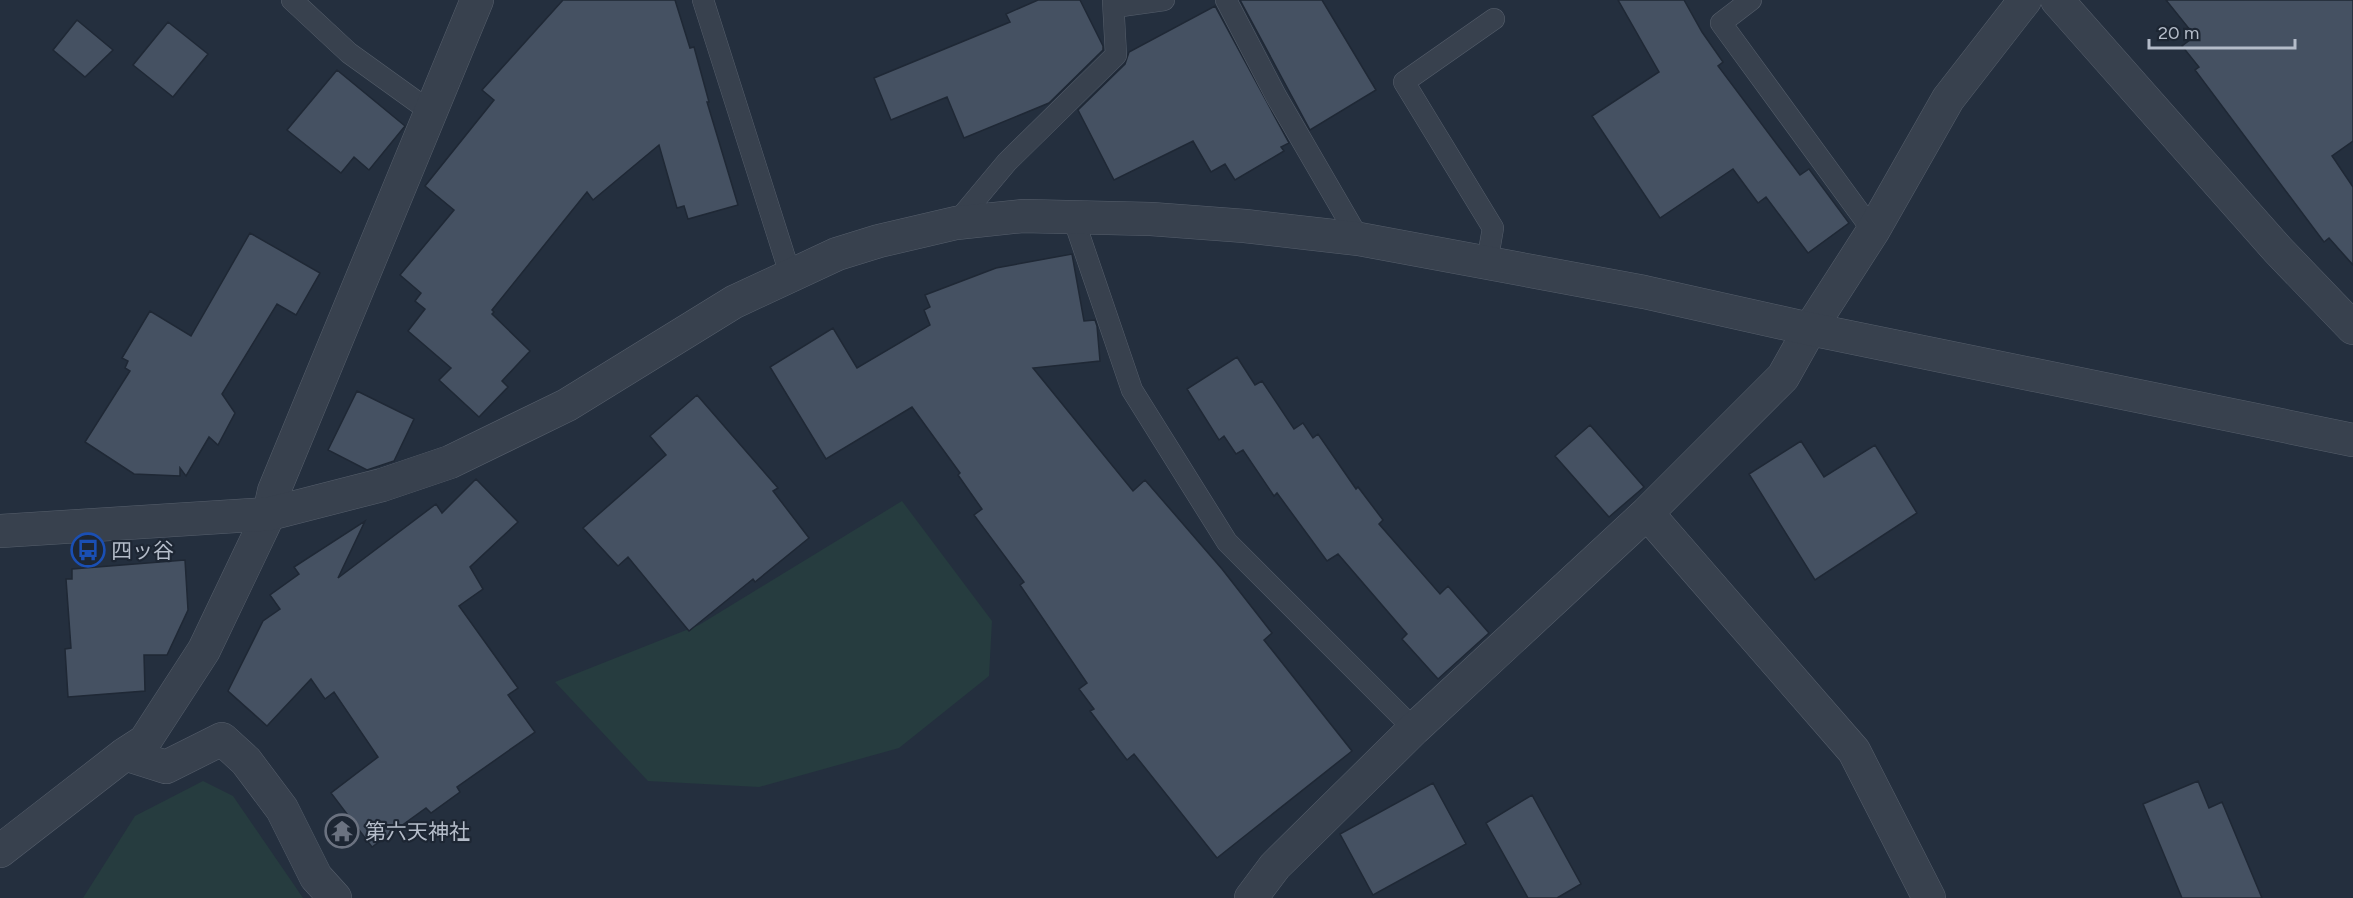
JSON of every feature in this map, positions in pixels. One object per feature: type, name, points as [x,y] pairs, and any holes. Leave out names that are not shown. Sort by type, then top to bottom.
[{"type":"street","points":[[0,851],[144,741],[204,650],[269,514],[281,471],[477,0]]},
{"type":"street","points":[[1251,898],[1275,866],[1414,729],[1647,513],[1783,377],[1810,328],[1873,231],[1948,99],[2025,0]]},
{"type":"street","points":[[2056,0],[2278,250],[2353,328]]},
{"type":"street","points":[[0,531],[269,514],[382,485],[450,462],[567,405],[734,302],[837,254],[957,223],[1023,216],[1152,219],[1245,225],[1359,239],[1644,292],[2353,440]]},
{"type":"street","points":[[1647,513],[1854,751],[1929,898]]},
{"type":"street","points":[[125,754],[166,767],[222,739],[246,761],[282,809],[316,878],[335,898]]},
{"type":"lane","points":[[292,0],[349,53],[431,112]]},
{"type":"lane","points":[[703,0],[791,277]]},
{"type":"lane","points":[[957,223],[1007,162],[1116,55],[1114,3],[1164,0]]},
{"type":"lane","points":[[1226,0],[1276,96],[1359,239]]},
{"type":"lane","points":[[1751,0],[1721,23],[1873,231]]},
{"type":"lane","points":[[1487,263],[1493,228],[1404,82],[1494,19]]},
{"type":"lane","points":[[1073,218],[1132,390],[1227,542],[1414,729]]},
{"type":"green space","points":[[902,501],[992,621],[989,676],[899,748],[759,787],[648,781],[555,682],[699,625]]},
{"type":"green space","points":[[203,781],[233,796],[303,898],[83,898],[135,816]]},
{"type":"building","points":[[563,0],[675,0],[690,48],[694,47],[709,102],[707,102],[738,205],[688,219],[684,206],[677,208],[659,145],[593,200],[587,192],[492,310],[494,312],[492,314],[530,351],[502,381],[508,387],[479,417],[439,380],[451,368],[408,331],[425,309],[415,301],[421,293],[400,275],[454,210],[425,186],[494,100],[482,90]]},
{"type":"building","points":[[1038,0],[1080,0],[1103,46],[1103,50],[1049,103],[964,138],[947,97],[891,120],[874,78],[1010,22],[1006,14]]},
{"type":"building","points":[[1240,0],[1322,0],[1376,90],[1310,130]]},
{"type":"building","points":[[1618,0],[1684,0],[1702,32],[1723,62],[1718,66],[1800,175],[1809,169],[1849,223],[1808,253],[1766,197],[1758,203],[1733,169],[1660,218],[1592,116],[1659,72]]},
{"type":"building","points":[[2166,0],[2353,0],[2353,141],[2332,156],[2353,187],[2353,265],[2329,238],[2324,242],[2195,70],[2199,67],[2182,46],[2195,36]]},
{"type":"building","points":[[1215,6],[1289,143],[1281,147],[1284,151],[1235,180],[1225,164],[1211,172],[1193,141],[1114,180],[1078,110],[1125,64],[1129,52]]},
{"type":"building","points":[[77,20],[113,50],[85,77],[53,50]]},
{"type":"building","points":[[168,22],[208,54],[173,97],[133,65]]},
{"type":"building","points":[[337,70],[405,126],[369,170],[354,157],[341,173],[287,130]]},
{"type":"building","points":[[250,233],[320,273],[296,315],[277,304],[222,394],[235,413],[218,445],[209,437],[186,476],[180,468],[180,476],[134,474],[85,442],[130,371],[125,368],[128,361],[122,358],[150,311],[191,336]]},
{"type":"building","points":[[1072,254],[1084,321],[1095,320],[1097,326],[1100,361],[1033,368],[1133,491],[1145,480],[1222,569],[1272,633],[1264,640],[1352,751],[1217,858],[1134,754],[1127,760],[1090,711],[1094,709],[1079,689],[1087,683],[1020,585],[1024,582],[974,515],[982,509],[958,475],[960,473],[912,407],[826,459],[770,367],[833,328],[857,368],[930,325],[924,310],[930,307],[925,295],[996,268]]},
{"type":"building","points":[[1237,357],[1255,385],[1262,381],[1294,429],[1303,423],[1313,438],[1318,434],[1356,489],[1358,487],[1383,520],[1379,524],[1440,594],[1448,586],[1489,633],[1438,679],[1402,639],[1407,634],[1338,554],[1327,561],[1277,493],[1274,496],[1243,450],[1236,454],[1224,436],[1219,440],[1187,389]]},
{"type":"building","points":[[357,391],[414,419],[394,461],[367,470],[328,450]]},
{"type":"building","points":[[697,395],[778,488],[773,491],[809,538],[755,582],[753,579],[689,631],[628,557],[618,566],[583,528],[666,455],[650,436]]},
{"type":"building","points":[[1590,425],[1644,487],[1609,517],[1555,456]]},
{"type":"building","points":[[1801,441],[1824,477],[1875,445],[1917,513],[1815,580],[1749,474]]},
{"type":"building","points":[[476,479],[518,522],[470,567],[483,589],[459,606],[518,688],[508,695],[535,732],[457,787],[460,792],[431,813],[426,808],[372,847],[331,793],[378,757],[334,692],[325,699],[311,679],[267,726],[228,691],[263,621],[280,609],[270,595],[299,574],[294,567],[365,521],[338,578],[436,504],[442,513]]},
{"type":"building","points":[[185,560],[188,610],[167,655],[144,655],[145,691],[68,697],[65,649],[71,648],[66,579],[72,579],[72,569]]},
{"type":"building","points":[[2198,781],[2209,808],[2222,802],[2262,898],[2182,898],[2143,804]]},
{"type":"building","points":[[1433,783],[1466,844],[1373,895],[1340,834]]},
{"type":"building","points":[[1532,795],[1581,884],[1557,898],[1528,898],[1486,823]]},
{"type":"place","name":"四ッ谷","points":[[88,550]]},
{"type":"place","name":"第六天神社","points":[[342,831]]}]
